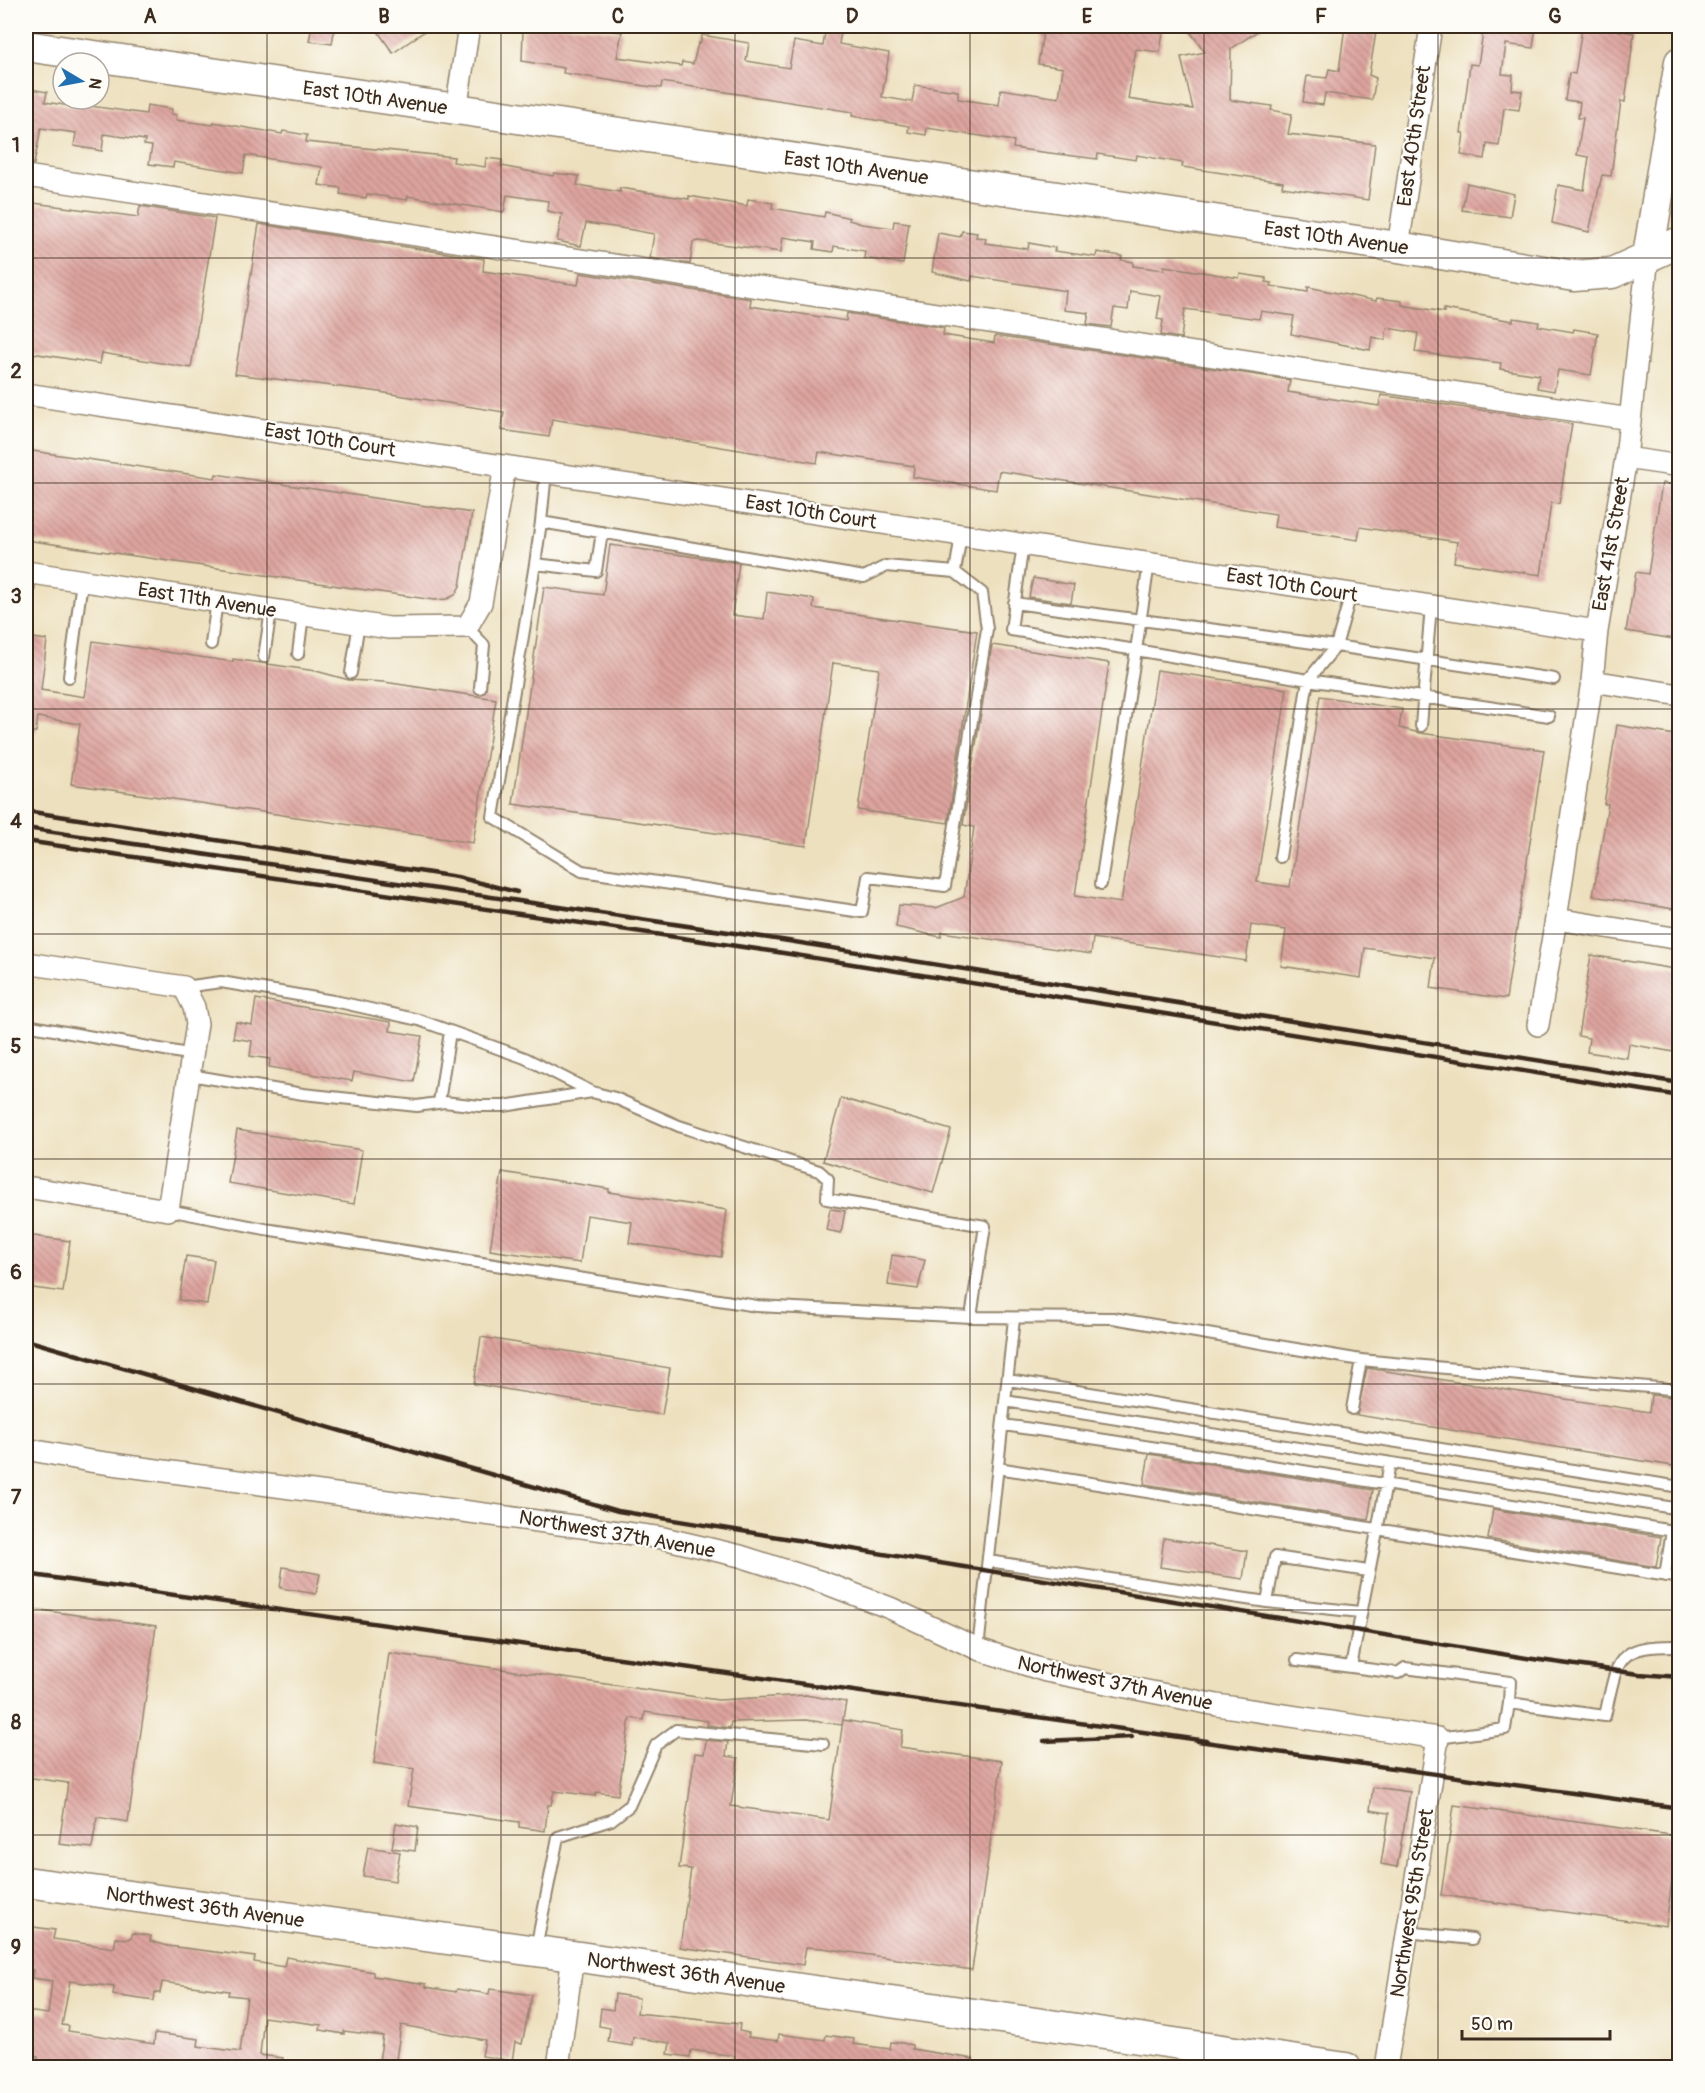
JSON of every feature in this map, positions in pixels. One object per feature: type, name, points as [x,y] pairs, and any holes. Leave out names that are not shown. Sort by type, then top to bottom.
[{"type":"street","points":[[456,110],[469,26]]},
{"type":"street","name":"East 40th Street","points":[[1398,247],[1431,26]]},
{"type":"street","name":"East 10th Avenue","points":[[26,46],[1398,247],[1574,276],[1612,273],[1680,242]]},
{"type":"street","name":"East 41st Street","points":[[1538,1025],[1592,681],[1596,631],[1626,458],[1648,256],[1680,62]]},
{"type":"street","points":[[26,176],[1630,419]]},
{"type":"street","name":"East 10th Court","points":[[26,394],[1596,631]]},
{"type":"street","points":[[1626,458],[1680,466]]},
{"type":"street","points":[[467,627],[481,603],[505,466]]},
{"type":"street","name":"East 11th Avenue","points":[[28,572],[390,628],[467,627]]},
{"type":"street","points":[[1592,681],[1680,695]]},
{"type":"street","points":[[1556,920],[1680,939]]},
{"type":"street","points":[[26,963],[184,987],[197,1015],[168,1210],[26,1187]]},
{"type":"street","name":"Northwest 37th Avenue","points":[[26,1449],[90,1461],[663,1538],[740,1556],[825,1583],[890,1608],[978,1649],[1046,1671],[1155,1693],[1438,1738]]},
{"type":"street","name":"Northwest 95th Street","points":[[1386,2067],[1438,1738]]},
{"type":"street","name":"Northwest 36th Avenue","points":[[26,1882],[573,1956],[1346,2067]]},
{"type":"street","points":[[558,2067],[573,1956]]},
{"type":"lane","points":[[541,522],[864,577],[886,566],[955,572],[982,593],[987,629],[945,886],[868,877],[862,912],[582,871],[493,817],[535,564],[546,472]]},
{"type":"lane","points":[[535,564],[596,571],[602,532]]},
{"type":"lane","points":[[955,572],[961,535]]},
{"type":"lane","points":[[1023,544],[1011,630],[1308,680],[1549,716]]},
{"type":"lane","points":[[1101,884],[1149,563]]},
{"type":"lane","points":[[26,615],[28,572]]},
{"type":"lane","points":[[69,677],[82,581]]},
{"type":"lane","points":[[1280,857],[1308,680],[1336,646],[1351,594]]},
{"type":"lane","points":[[211,644],[217,601]]},
{"type":"lane","points":[[1014,603],[1336,646],[1554,679]]},
{"type":"lane","points":[[1420,726],[1425,696],[1425,659],[1431,606]]},
{"type":"lane","points":[[264,657],[272,609]]},
{"type":"lane","points":[[298,654],[303,615]]},
{"type":"lane","points":[[351,674],[359,623]]},
{"type":"lane","points":[[467,627],[484,645],[480,688]]},
{"type":"lane","points":[[184,987],[221,981],[390,1013],[525,1058],[592,1092],[615,1098],[695,1132],[819,1171],[828,1179],[827,1199],[985,1227],[971,1317]]},
{"type":"lane","points":[[26,1025],[314,1096],[407,1106],[439,1102],[504,1106],[592,1092]]},
{"type":"lane","points":[[439,1102],[450,1032]]},
{"type":"lane","points":[[168,1210],[265,1230],[730,1302],[812,1311],[1014,1319],[1113,1318],[1361,1360],[1680,1390]]},
{"type":"lane","points":[[978,1649],[1014,1319]]},
{"type":"lane","points":[[1352,1409],[1361,1360]]},
{"type":"lane","points":[[1008,1380],[1680,1487]]},
{"type":"lane","points":[[1005,1401],[1680,1509]]},
{"type":"lane","points":[[1003,1425],[1297,1469],[1387,1486],[1676,1532],[1665,1576]]},
{"type":"lane","points":[[1351,1667],[1390,1463]]},
{"type":"lane","points":[[998,1468],[1680,1578]]},
{"type":"lane","points":[[1267,1602],[1275,1557],[1368,1571]]},
{"type":"lane","points":[[988,1561],[1267,1602],[1360,1612]]},
{"type":"lane","points":[[1509,1703],[1605,1716],[1615,1671],[1623,1657],[1644,1647],[1680,1646]]},
{"type":"lane","points":[[1298,1660],[1398,1673],[1405,1668],[1510,1682],[1505,1729],[1438,1738]]},
{"type":"lane","points":[[535,1951],[558,1837],[611,1820],[629,1806],[657,1745],[676,1730],[823,1744]]},
{"type":"lane","points":[[1407,1932],[1472,1939]]},
{"type":"building","points":[[312,26],[335,26],[332,44],[309,41]]},
{"type":"building","points":[[390,26],[432,26],[393,53],[379,33]]},
{"type":"building","points":[[527,26],[578,26],[622,32],[617,57],[681,66],[682,62],[693,64],[702,35],[749,43],[746,61],[789,68],[794,41],[823,46],[826,26],[842,26],[839,44],[889,53],[882,97],[912,102],[915,85],[958,91],[958,99],[999,105],[1001,89],[1059,98],[1063,68],[1038,64],[1044,26],[1164,26],[1160,52],[1136,49],[1128,99],[1193,109],[1181,57],[1205,52],[1186,26],[1265,26],[1231,49],[1230,100],[1272,106],[1271,110],[1292,114],[1288,134],[1375,144],[1368,200],[1282,187],[1283,182],[1182,167],[1183,163],[1137,155],[1136,160],[1098,154],[1097,159],[1013,148],[1014,141],[927,128],[926,135],[908,132],[909,126],[852,116],[853,112],[662,82],[661,88],[563,73],[564,68],[522,61],[523,30],[526,31]]},
{"type":"building","points":[[1345,26],[1377,26],[1369,75],[1376,78],[1372,100],[1325,93],[1323,105],[1303,102],[1307,76],[1327,78],[1329,69],[1339,71]]},
{"type":"building","points":[[1484,26],[1536,26],[1533,48],[1506,44],[1502,74],[1513,75],[1512,90],[1522,91],[1519,110],[1504,108],[1499,146],[1487,144],[1485,159],[1461,155],[1464,133],[1461,133],[1470,64],[1478,65]]},
{"type":"building","points":[[1589,26],[1616,26],[1616,30],[1634,33],[1625,102],[1621,101],[1611,176],[1602,175],[1589,232],[1552,223],[1558,185],[1584,190],[1589,157],[1577,155],[1583,118],[1578,118],[1580,102],[1565,100],[1569,73],[1575,74],[1582,28],[1588,29]]},
{"type":"building","points":[[26,88],[47,92],[45,102],[51,103],[51,111],[111,111],[111,109],[146,114],[147,105],[172,109],[171,114],[177,115],[176,120],[213,125],[214,122],[282,134],[283,131],[307,135],[306,142],[454,157],[453,162],[485,167],[486,158],[502,160],[501,166],[553,176],[554,173],[579,176],[577,185],[620,192],[620,188],[747,206],[748,199],[773,203],[772,208],[824,217],[825,212],[850,218],[849,220],[862,224],[893,228],[894,221],[909,223],[903,264],[864,258],[865,251],[834,246],[833,252],[814,249],[815,242],[783,237],[781,252],[693,242],[690,264],[650,258],[654,234],[627,229],[586,223],[581,246],[557,241],[562,214],[547,211],[548,201],[507,195],[504,212],[408,196],[407,200],[367,194],[366,198],[340,194],[341,188],[319,185],[322,167],[246,155],[243,173],[174,162],[173,167],[149,164],[152,146],[144,145],[145,140],[104,134],[102,151],[74,146],[76,133],[41,128],[34,164],[26,164]]},
{"type":"building","points":[[1467,183],[1514,194],[1510,217],[1462,210]]},
{"type":"building","points":[[26,202],[138,217],[140,206],[215,218],[191,368],[102,353],[100,364],[26,352]]},
{"type":"building","points":[[259,224],[484,259],[483,271],[578,285],[580,273],[751,299],[750,306],[846,321],[847,313],[944,328],[943,335],[994,343],[995,336],[1290,380],[1288,392],[1379,406],[1381,395],[1572,424],[1559,504],[1551,503],[1541,575],[1454,562],[1457,542],[1360,527],[1358,540],[1274,527],[1276,514],[1098,486],[999,471],[996,490],[913,477],[914,466],[819,452],[817,463],[552,419],[549,437],[501,430],[504,412],[373,391],[235,374]]},
{"type":"building","points":[[962,231],[977,233],[976,237],[986,238],[985,243],[1028,249],[1029,243],[1055,248],[1054,251],[1096,257],[1097,252],[1122,256],[1121,260],[1133,262],[1133,266],[1164,270],[1164,266],[1239,278],[1240,274],[1266,278],[1266,282],[1272,283],[1271,286],[1308,292],[1308,287],[1376,301],[1377,298],[1402,301],[1402,305],[1444,312],[1444,309],[1513,321],[1513,318],[1539,322],[1538,326],[1573,332],[1574,329],[1598,333],[1591,375],[1558,370],[1554,391],[1537,388],[1539,375],[1500,369],[1501,363],[1415,352],[1418,333],[1387,328],[1385,340],[1372,337],[1370,350],[1291,334],[1294,316],[1261,311],[1259,319],[1185,309],[1181,338],[1161,335],[1163,320],[1157,319],[1161,296],[1130,291],[1128,310],[1114,308],[1111,327],[1087,324],[1089,313],[1064,310],[1066,291],[972,276],[971,281],[932,272],[938,233],[960,237]]},
{"type":"building","points":[[26,450],[215,478],[216,474],[472,513],[460,586],[455,595],[447,599],[434,600],[26,540]]},
{"type":"building","points":[[1662,483],[1680,486],[1680,640],[1626,631],[1636,572],[1648,574]]},
{"type":"building","points":[[610,545],[739,563],[732,615],[764,619],[767,592],[814,599],[813,608],[977,631],[948,823],[858,810],[879,669],[833,663],[806,846],[513,804],[544,587],[603,595]]},
{"type":"building","points":[[1033,578],[1074,585],[1071,603],[1029,597]]},
{"type":"building","points":[[26,637],[47,640],[41,690],[85,697],[93,641],[233,662],[233,659],[316,671],[349,680],[384,682],[496,699],[473,843],[71,784],[80,724],[38,717],[36,732],[26,732]]},
{"type":"building","points":[[992,645],[1109,663],[1075,896],[1121,903],[1157,670],[1287,689],[1257,882],[1290,887],[1320,696],[1402,709],[1399,728],[1544,750],[1506,999],[1431,988],[1435,958],[1365,948],[1361,978],[1281,966],[1286,930],[1251,925],[1246,961],[1093,938],[1091,954],[942,932],[941,937],[896,927],[899,905],[936,908],[964,897],[974,827],[963,825]]},
{"type":"building","points":[[1617,725],[1680,736],[1680,910],[1593,896],[1608,804],[1604,804]]},
{"type":"building","points":[[1591,955],[1680,970],[1680,1053],[1629,1044],[1627,1058],[1587,1052],[1589,1038],[1578,1036]]},
{"type":"building","points":[[256,999],[391,1022],[390,1031],[422,1036],[414,1082],[354,1072],[352,1081],[269,1067],[270,1059],[250,1056],[252,1041],[233,1038],[236,1022],[252,1025]]},
{"type":"building","points":[[841,1098],[951,1130],[933,1193],[823,1161]]},
{"type":"building","points":[[237,1130],[362,1150],[354,1204],[228,1183]]},
{"type":"building","points":[[502,1172],[609,1189],[609,1192],[727,1210],[721,1257],[629,1243],[632,1222],[587,1215],[580,1263],[490,1250]]},
{"type":"building","points":[[830,1209],[845,1211],[841,1233],[826,1230]]},
{"type":"building","points":[[26,1235],[70,1241],[63,1292],[26,1287]]},
{"type":"building","points":[[892,1255],[925,1260],[918,1289],[888,1285]]},
{"type":"building","points":[[186,1256],[214,1260],[207,1304],[179,1300]]},
{"type":"building","points":[[481,1337],[670,1368],[662,1415],[474,1384]]},
{"type":"building","points":[[1367,1368],[1649,1412],[1651,1395],[1680,1398],[1680,1467],[1357,1415]]},
{"type":"building","points":[[1149,1454],[1373,1490],[1368,1520],[1144,1484]]},
{"type":"building","points":[[1493,1509],[1661,1537],[1656,1567],[1488,1539]]},
{"type":"building","points":[[1164,1538],[1247,1551],[1243,1579],[1160,1567]]},
{"type":"building","points":[[283,1567],[320,1574],[316,1594],[280,1588]]},
{"type":"building","points":[[26,1608],[156,1626],[128,1822],[97,1817],[92,1848],[59,1844],[68,1783],[26,1777]]},
{"type":"building","points":[[389,1653],[718,1700],[806,1695],[846,1702],[842,1725],[806,1720],[731,1722],[730,1728],[707,1725],[708,1721],[645,1712],[644,1720],[630,1718],[618,1795],[596,1792],[595,1796],[554,1791],[551,1805],[548,1805],[545,1831],[519,1827],[519,1822],[408,1806],[414,1769],[374,1763]]},
{"type":"building","points":[[843,1720],[903,1730],[900,1747],[1002,1761],[972,1970],[822,1948],[806,1947],[803,1965],[680,1947],[691,1869],[679,1868],[695,1753],[704,1754],[706,1740],[728,1742],[726,1756],[738,1758],[731,1806],[829,1820]]},
{"type":"building","points":[[1373,1787],[1410,1792],[1397,1867],[1381,1864],[1389,1813],[1370,1810]]},
{"type":"building","points":[[1454,1805],[1678,1836],[1666,1926],[1441,1895]]},
{"type":"building","points":[[396,1823],[418,1827],[415,1851],[392,1848]]},
{"type":"building","points":[[368,1847],[400,1852],[395,1881],[363,1876]]},
{"type":"building","points":[[26,1926],[55,1930],[53,1939],[114,1948],[116,1938],[130,1939],[133,1933],[151,1936],[150,1941],[168,1946],[255,1957],[254,1962],[284,1967],[286,1957],[373,1972],[373,1976],[426,1984],[426,1987],[456,1992],[457,1989],[489,1994],[490,1989],[532,1995],[522,2044],[515,2042],[512,2061],[482,2056],[485,2040],[401,2025],[395,2067],[378,2067],[383,2036],[344,2031],[344,2034],[320,2030],[321,2025],[264,2017],[260,2055],[283,2058],[282,2067],[94,2067],[38,2060],[38,2056],[26,2054],[26,2011],[48,2014],[52,1981],[32,1978],[33,1970],[26,1969],[28,1952],[26,1952]],"holes":[[[70,1981],[114,1987],[113,1995],[154,2001],[155,1992],[160,1993],[162,1982],[229,1991],[228,1995],[247,1997],[240,2052],[198,2046],[199,2039],[155,2033],[154,2044],[68,2031],[69,2026],[62,2025]]]},
{"type":"building","points":[[615,1994],[639,1998],[637,2013],[740,2024],[739,2031],[749,2033],[748,2037],[778,2041],[779,2034],[825,2040],[826,2035],[854,2039],[853,2044],[890,2049],[891,2042],[902,2043],[912,2045],[912,2049],[973,2059],[973,2067],[733,2067],[735,2056],[691,2050],[690,2057],[668,2054],[670,2043],[633,2037],[632,2046],[608,2042],[610,2028],[599,2026],[601,2008],[613,2010]]},
{"type":"railway","points":[[26,811],[457,877],[517,892]]},
{"type":"railway","points":[[26,828],[782,940],[1680,1083]]},
{"type":"railway","points":[[26,841],[777,952],[1680,1096]]},
{"type":"railway","points":[[26,1340],[618,1511],[1533,1659],[1639,1674],[1680,1677]]},
{"type":"railway","points":[[26,1574],[1207,1741]]},
{"type":"railway","points":[[1044,1741],[1132,1737]]},
{"type":"railway","points":[[1198,1741],[1680,1808]]}]
